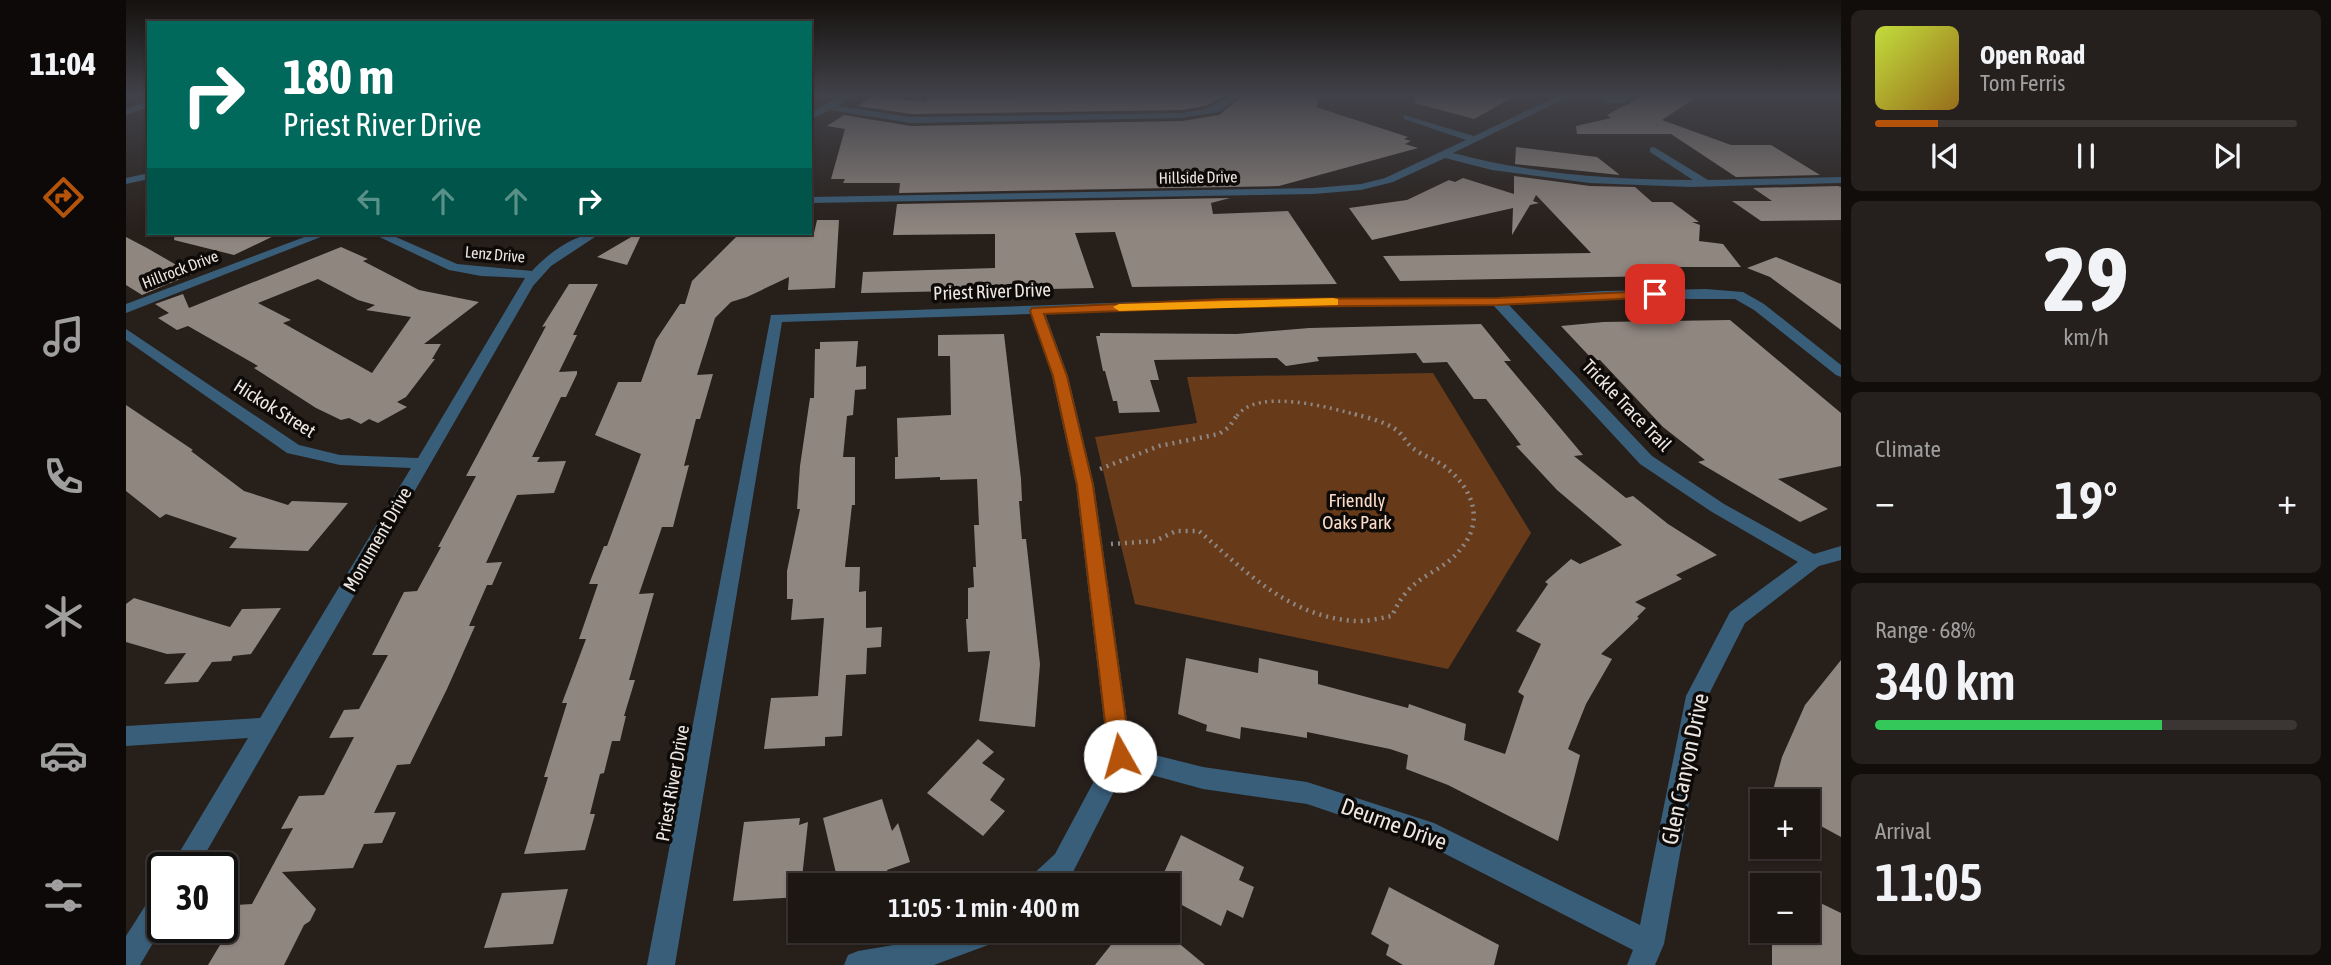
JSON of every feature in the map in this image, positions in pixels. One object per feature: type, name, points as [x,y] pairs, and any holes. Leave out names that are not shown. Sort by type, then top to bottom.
[{"type":"street","name":"Hillside Drive","points":[[812,200],[1338,190],[1388,180],[1470,141]]},
{"type":"street","points":[[1654,150],[1705,183]]},
{"type":"street","points":[[1443,153],[1494,168],[1570,180],[1705,183],[1841,180]]},
{"type":"street","points":[[126,181],[147,176]]},
{"type":"street","name":"Hillrock Drive","points":[[126,309],[321,235]]},
{"type":"street","name":"Lenz Drive","points":[[382,235],[454,267],[481,272],[534,275]]},
{"type":"street","name":"Monument Drive","points":[[193,852],[534,275],[554,257],[592,235]]},
{"type":"street","name":"Priest River Drive","points":[[660,965],[776,318],[1223,303],[1498,302],[1603,295],[1738,295],[1759,307],[1841,372]]},
{"type":"street","name":"Trickle Trace Trail","points":[[1498,302],[1551,355],[1646,460],[1718,508],[1812,561]]},
{"type":"street","points":[[1037,311],[1060,376],[1082,470],[1120,756],[1064,863],[1053,873]]},
{"type":"street","name":"Hickok Street","points":[[126,333],[293,449],[342,462],[421,463]]},
{"type":"street","name":"Glen Canyon Drive","points":[[1645,955],[1697,696],[1737,618],[1812,561],[1841,553]]},
{"type":"street","points":[[126,736],[268,727]]},
{"type":"street","name":"Deurne Drive","points":[[1120,756],[1203,778],[1307,793],[1434,835],[1645,955]]},
{"type":"street","points":[[126,962],[147,927]]},
{"type":"street","points":[[858,965],[929,953],[956,943]]},
{"type":"path","points":[[1082,470],[1103,469],[1160,445],[1208,438],[1226,430],[1245,406],[1260,402],[1340,408],[1369,416],[1396,429],[1412,447],[1440,463],[1465,485],[1476,510],[1469,538],[1442,567],[1416,580],[1404,591],[1392,617],[1355,621],[1308,611],[1268,591],[1199,531],[1176,530],[1155,541],[1093,545]]},
{"type":"green space","name":"Friendly Oaks Park","points":[[1433,373],[1531,533],[1448,669],[1135,604],[1095,437],[1197,423],[1187,377]]},
{"type":"building","points":[[842,141],[1411,141],[1405,144],[1418,148],[1279,186],[899,193],[900,183],[843,183],[845,179],[831,179]]},
{"type":"building","points":[[1682,141],[1771,145],[1820,175],[1736,177]]},
{"type":"building","points":[[1516,147],[1597,157],[1620,175],[1515,164]]},
{"type":"building","points":[[1514,176],[1590,186],[1635,187],[1652,202],[1672,202],[1699,222],[1692,222],[1700,225],[1699,241],[1723,244],[1741,267],[1655,267],[1663,273],[1658,273],[1661,276],[1400,281],[1383,256],[1591,253],[1536,195],[1533,201],[1539,203],[1530,205],[1512,235],[1513,208],[1372,240],[1349,208],[1407,200],[1449,180],[1455,182],[1463,178],[1514,194]]},
{"type":"building","points":[[1841,187],[1841,220],[1761,221],[1732,201],[1772,201],[1753,188]]},
{"type":"building","points":[[1230,198],[1211,203],[1213,214],[1288,211],[1337,284],[1132,287],[1115,232],[1075,233],[1094,288],[861,293],[863,272],[995,268],[995,234],[893,235],[897,204]]},
{"type":"building","points":[[817,220],[839,220],[835,288],[788,290],[789,277],[731,302],[715,318],[697,375],[713,374],[700,419],[696,419],[684,466],[689,465],[673,527],[662,527],[639,594],[654,593],[629,680],[635,680],[620,741],[612,741],[604,773],[600,774],[590,814],[595,814],[585,850],[524,854],[567,703],[562,703],[586,639],[579,639],[598,584],[589,584],[604,546],[607,546],[641,454],[595,435],[618,382],[641,382],[656,340],[680,304],[685,304],[692,281],[738,235],[814,233]]},
{"type":"building","points":[[175,235],[276,235],[234,255],[174,240]]},
{"type":"building","points":[[635,235],[641,235],[627,265],[597,257]]},
{"type":"building","points":[[126,237],[192,274],[142,295],[126,285]]},
{"type":"building","points":[[341,247],[368,259],[363,261],[419,290],[479,302],[424,344],[441,344],[432,359],[435,359],[406,397],[397,402],[407,407],[378,423],[369,419],[361,424],[349,418],[341,420],[316,408],[254,368],[258,366],[188,326],[177,330],[158,318],[169,313],[155,304],[183,294],[189,308]],"holes":[[[318,279],[358,300],[375,305],[366,310],[411,317],[372,373],[283,323],[291,320],[258,303]]]},
{"type":"building","points":[[1776,257],[1841,284],[1841,330],[1770,277],[1747,268]]},
{"type":"building","points":[[569,284],[598,284],[573,335],[577,335],[559,372],[577,371],[577,374],[566,397],[561,397],[532,457],[540,457],[537,462],[566,461],[554,493],[517,495],[486,563],[502,562],[492,585],[487,585],[469,626],[475,626],[447,689],[410,764],[397,765],[374,813],[396,812],[382,843],[364,844],[353,868],[282,872],[316,909],[310,921],[304,925],[284,965],[208,965],[220,945],[213,945],[214,943],[238,943],[238,905],[252,904],[293,828],[281,829],[299,796],[324,795],[354,737],[329,738],[344,710],[359,709],[388,655],[372,655],[404,592],[417,591],[441,547],[438,547],[476,476],[466,476],[546,326],[542,327]]},
{"type":"building","points":[[1730,320],[1841,413],[1841,466],[1778,479],[1828,509],[1800,522],[1698,462],[1705,460],[1663,427],[1600,360],[1593,360],[1561,326],[1603,322]]},
{"type":"building","points":[[1481,324],[1511,361],[1504,361],[1583,455],[1574,456],[1626,498],[1633,496],[1668,524],[1717,555],[1676,575],[1682,579],[1635,602],[1646,608],[1601,654],[1612,659],[1586,704],[1568,749],[1580,755],[1558,841],[1448,785],[1406,769],[1408,755],[1390,749],[1307,732],[1307,738],[1241,727],[1240,739],[1206,731],[1207,725],[1178,714],[1186,658],[1258,673],[1259,658],[1318,671],[1318,684],[1408,708],[1409,704],[1466,724],[1464,740],[1505,754],[1524,696],[1518,692],[1541,644],[1516,631],[1548,584],[1545,582],[1571,559],[1580,564],[1622,545],[1557,490],[1516,446],[1521,445],[1486,399],[1474,399],[1447,362],[1423,363],[1416,353],[1317,357],[1319,361],[1286,366],[1277,358],[1154,360],[1159,380],[1150,380],[1160,412],[1119,413],[1117,401],[1113,401],[1103,371],[1096,336],[1100,336],[1100,333],[1237,334],[1309,328]]},
{"type":"building","points":[[1004,334],[1021,479],[1022,501],[1019,501],[1022,539],[1026,539],[1040,664],[1035,727],[979,721],[990,651],[968,652],[966,619],[968,588],[974,587],[973,567],[976,567],[974,525],[979,525],[977,479],[895,479],[895,457],[898,457],[897,418],[951,415],[950,356],[938,356],[938,335]]},
{"type":"building","points":[[858,341],[856,367],[866,366],[866,389],[855,390],[853,415],[847,416],[843,457],[855,457],[855,505],[852,505],[845,567],[860,567],[859,592],[866,591],[866,628],[882,627],[881,647],[867,648],[866,674],[846,675],[842,736],[825,737],[825,746],[764,749],[771,698],[818,696],[824,618],[791,620],[793,599],[787,599],[787,571],[800,509],[797,509],[800,466],[810,398],[814,398],[815,349],[820,349],[820,342]]},
{"type":"building","points":[[126,405],[193,450],[191,451],[244,491],[288,505],[292,501],[348,503],[308,551],[229,548],[237,538],[166,514],[160,518],[126,491]]},
{"type":"building","points":[[134,598],[230,627],[242,609],[281,608],[251,654],[233,656],[231,661],[212,662],[198,682],[164,684],[186,653],[167,654],[126,642],[126,604]]},
{"type":"building","points":[[1841,660],[1841,837],[1820,826],[1820,789],[1773,789],[1782,757],[1805,705]]},
{"type":"building","points":[[978,739],[994,752],[982,763],[1005,779],[990,800],[1005,811],[983,836],[927,793]]},
{"type":"building","points":[[882,799],[892,831],[898,823],[910,862],[887,870],[888,873],[836,873],[823,818]]},
{"type":"building","points":[[800,818],[799,825],[808,822],[803,873],[788,873],[788,898],[733,901],[744,822]]},
{"type":"building","points":[[1181,835],[1244,867],[1239,880],[1254,887],[1243,918],[1227,910],[1221,926],[1180,904],[1180,873],[1164,873]]},
{"type":"building","points":[[1389,887],[1499,945],[1494,965],[1403,965],[1386,955],[1389,945],[1371,934]]},
{"type":"building","points":[[568,889],[553,944],[484,948],[502,893]]},
{"type":"building","points":[[1820,903],[1841,913],[1841,965],[1772,965],[1772,943],[1820,943]]},
{"type":"building","points":[[1112,943],[1178,943],[1205,965],[1095,965]]},
{"type":"slow traffic","points":[[1119,307],[1333,302]]},
{"type":"route","points":[[1120,756],[1085,485],[1060,376],[1037,311],[1223,303],[1498,302],[1655,294]]}]
